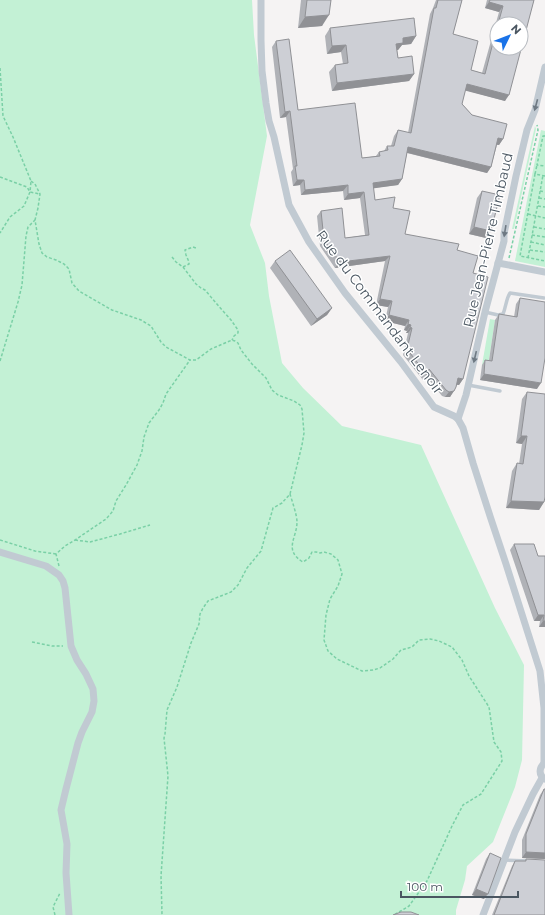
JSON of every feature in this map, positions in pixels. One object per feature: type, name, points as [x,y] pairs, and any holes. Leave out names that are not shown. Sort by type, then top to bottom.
[{"type":"street","name":"Rue du Commandant Lenoir","points":[[261,0],[262,63],[267,109],[289,204],[309,242],[318,255],[434,407],[458,419]]},
{"type":"street","name":"Rue Jean-Pierre Timbaud","points":[[458,419],[468,385],[494,278],[501,264],[504,234],[517,170],[527,130],[535,110],[545,67]]},
{"type":"street","points":[[501,264],[545,272]]},
{"type":"street","points":[[458,419],[463,428],[540,671],[544,708],[545,763],[540,770],[540,774],[544,778],[533,794],[515,832],[483,915]]},
{"type":"street","points":[[0,552],[46,566],[60,575],[65,588],[71,646],[93,690],[94,701],[92,712],[78,743],[61,810],[67,844],[66,873],[69,915]]},
{"type":"lane","points":[[485,312],[498,316],[503,314],[510,293],[544,298]]},
{"type":"lane","points":[[468,385],[500,391]]},
{"type":"lane","points":[[504,860],[531,861]]},
{"type":"path","points":[[0,68],[3,116],[31,181],[30,192],[24,206],[10,218],[0,233]]},
{"type":"path","points":[[501,264],[509,258],[538,130],[536,120]]},
{"type":"path","points":[[545,136],[543,136],[541,144],[520,256],[545,261]]},
{"type":"path","points":[[541,144],[545,145]]},
{"type":"path","points":[[537,165],[545,166]]},
{"type":"path","points":[[528,258],[544,176],[535,174]]},
{"type":"path","points":[[0,177],[26,187],[30,192],[40,194]]},
{"type":"path","points":[[31,181],[36,184],[40,194],[35,220],[38,244],[42,253],[46,257],[64,264],[69,269],[72,283],[79,291],[112,310],[141,320],[151,326],[166,347],[190,360],[196,360],[210,349],[232,340],[238,330],[205,290],[196,284],[183,267],[172,257]]},
{"type":"path","points":[[540,192],[545,192]]},
{"type":"path","points":[[539,198],[545,199]]},
{"type":"path","points":[[538,206],[545,207]]},
{"type":"path","points":[[528,214],[545,218]]},
{"type":"path","points":[[0,361],[22,285],[26,236],[28,228],[35,220]]},
{"type":"path","points":[[534,227],[545,229]]},
{"type":"path","points":[[532,235],[545,237]]},
{"type":"path","points":[[531,242],[545,244]]},
{"type":"path","points":[[183,267],[189,264],[185,250],[193,247],[196,248]]},
{"type":"path","points":[[530,250],[545,252]]},
{"type":"path","points":[[232,340],[238,343],[241,350],[252,364],[266,378],[272,390],[300,405],[302,409],[304,433],[290,494],[297,523],[292,549],[296,558],[303,562],[309,558],[312,552],[332,554],[338,560],[342,574],[338,586],[330,599],[326,615],[324,640],[328,651],[337,659],[362,671],[380,668],[393,659],[401,650],[412,647],[419,640],[430,639],[439,641],[452,647],[459,656],[469,676],[490,707],[494,742],[500,752],[502,761],[481,794],[464,805],[452,826],[427,881],[409,906],[394,915]]},
{"type":"path","points":[[0,540],[35,551],[56,554],[65,546],[106,519],[113,510],[116,501],[137,465],[149,423],[159,410],[166,394],[190,360]]},
{"type":"path","points":[[162,915],[161,876],[168,776],[164,738],[167,710],[177,687],[191,643],[199,624],[200,614],[203,608],[208,601],[231,592],[238,585],[247,568],[261,551],[273,508],[282,503],[290,494]]},
{"type":"path","points":[[75,540],[90,542],[150,525]]},
{"type":"path","points":[[56,554],[60,575]]},
{"type":"path","points":[[32,642],[52,646],[71,646]]},
{"type":"path","points":[[55,915],[52,907],[67,882]]},
{"type":"green space","points":[[0,0],[252,0],[254,35],[267,136],[250,225],[265,263],[269,296],[282,363],[303,388],[342,426],[421,445],[495,608],[524,665],[522,760],[515,787],[493,842],[467,866],[456,915],[0,915]]},
{"type":"green space","points":[[535,126],[536,129],[514,229],[512,229]]},
{"type":"green space","points":[[541,130],[545,131],[545,267],[515,261]]},
{"type":"green space","points":[[490,319],[495,320],[488,366],[482,365]]},
{"type":"building","points":[[307,0],[331,0],[329,15],[305,17]]},
{"type":"building","points":[[438,0],[462,0],[453,34],[478,41],[471,70],[485,74],[490,56],[519,56],[509,95],[467,84],[462,104],[472,115],[507,124],[503,139],[498,138],[491,167],[408,147],[402,179],[373,183],[375,200],[395,197],[393,208],[410,211],[405,234],[459,244],[457,250],[478,256],[473,273],[488,277],[463,379],[458,378],[454,391],[449,392],[429,369],[427,375],[407,349],[412,328],[410,327],[411,325],[408,324],[409,320],[389,315],[392,301],[380,299],[390,256],[340,262],[324,240],[321,211],[342,208],[345,238],[369,235],[364,192],[348,194],[348,185],[305,190],[304,180],[297,180],[295,166],[297,166],[290,111],[285,112],[276,41],[289,39],[298,110],[355,103],[362,158],[380,156],[379,152],[388,150],[387,146],[394,146],[398,130],[411,133],[434,8],[436,8]]},
{"type":"building","points":[[490,0],[534,0],[529,19],[529,16],[500,16],[503,6],[489,2]]},
{"type":"building","points":[[414,18],[416,36],[403,38],[403,43],[396,44],[398,58],[412,56],[414,74],[337,83],[335,65],[348,63],[346,45],[332,46],[330,28]]},
{"type":"building","points":[[482,191],[500,195],[491,231],[474,227]]},
{"type":"building","points":[[290,250],[332,308],[317,319],[275,261]]},
{"type":"building","points":[[520,298],[545,302],[545,358],[541,383],[484,374],[485,360],[492,361],[499,314],[517,317]]},
{"type":"building","points":[[527,392],[545,394],[544,502],[511,501],[517,463],[523,464],[527,436],[521,436]]},
{"type":"building","points":[[514,544],[534,544],[538,556],[545,556],[545,621],[543,621],[544,615],[538,615]]},
{"type":"building","points":[[544,789],[545,853],[526,852],[526,834]]},
{"type":"building","points":[[490,853],[501,858],[488,894],[476,889]]},
{"type":"building","points":[[526,859],[545,860],[545,915],[494,915],[515,861],[526,861]]},
{"type":"building","points":[[401,912],[411,912],[419,915],[393,915]]}]
